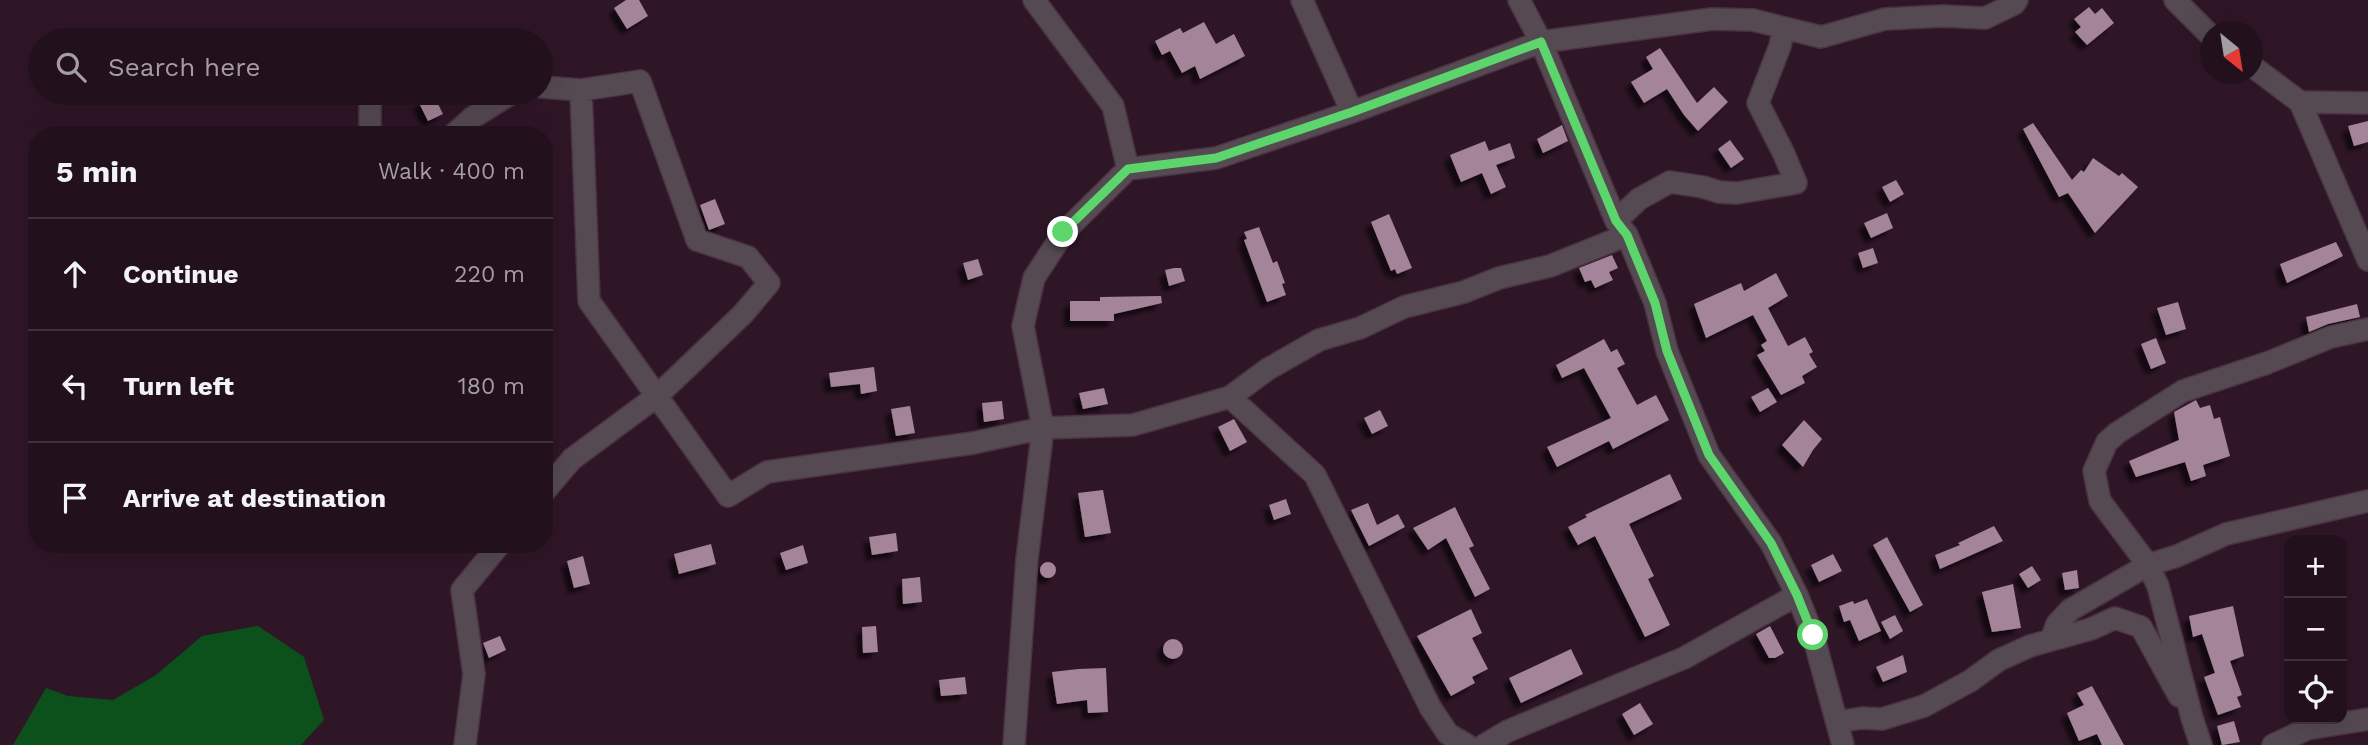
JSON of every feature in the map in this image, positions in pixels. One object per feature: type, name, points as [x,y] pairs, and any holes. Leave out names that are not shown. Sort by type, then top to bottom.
[{"type":"street","points":[[1034,0],[1114,106],[1128,169]]},
{"type":"street","points":[[1302,0],[1352,112]]},
{"type":"street","points":[[1519,0],[1541,42],[1655,303],[1667,351],[1709,455],[1771,543],[1797,595],[1813,635],[1843,745]]},
{"type":"street","points":[[1014,745],[1027,559],[1043,428],[1023,326],[1034,278],[1063,232],[1128,169],[1216,158],[1352,112],[1541,42],[1712,19],[1753,20],[1821,37],[1885,19],[1943,16],[1985,18],[2017,0]]},
{"type":"street","points":[[2175,0],[2200,25]]},
{"type":"street","points":[[581,90],[589,300],[728,496],[767,472],[973,443],[1043,428],[1133,425],[1230,397],[1268,369],[1319,340],[1360,328],[1404,307],[1464,292],[1499,278],[1550,266],[1621,228],[1639,199],[1670,182],[1737,193],[1796,183],[1758,103],[1780,46],[1784,28]]},
{"type":"street","points":[[2263,74],[2300,102],[2368,260]]},
{"type":"street","points":[[553,88],[581,90],[640,81],[697,240],[748,257],[769,283],[743,314],[657,396],[572,459],[553,481]]},
{"type":"street","points":[[2300,102],[2368,103]]},
{"type":"street","points":[[370,105],[370,126]]},
{"type":"street","points":[[463,126],[493,105]]},
{"type":"street","points":[[2201,745],[2158,586],[2148,565],[2101,501],[2094,471],[2107,442],[2117,433],[2183,391],[2267,363],[2331,337],[2368,329]]},
{"type":"street","points":[[1230,397],[1315,475],[1430,707],[1448,734],[1467,745]]},
{"type":"street","points":[[2050,640],[2057,624],[2070,610],[2148,565],[2177,556],[2227,534],[2368,501]]},
{"type":"street","points":[[465,745],[474,674],[461,590],[492,553]]},
{"type":"street","points":[[1484,745],[1508,731],[1684,658],[1797,595]]},
{"type":"street","points":[[1837,722],[1862,718],[1882,719],[1924,706],[1970,681],[1999,660],[2050,640],[2091,629],[2115,618],[2141,627],[2192,718]]},
{"type":"street","points":[[2273,745],[2307,729],[2368,719]]},
{"type":"green space","points":[[258,626],[304,657],[324,720],[301,745],[13,745],[46,688],[68,696],[113,700],[156,675],[202,636]]},
{"type":"building","points":[[626,0],[639,0],[648,16],[627,29],[614,8]]},
{"type":"building","points":[[2089,7],[2095,14],[2102,8],[2114,23],[2087,45],[2075,32],[2081,27],[2074,19]]},
{"type":"building","points":[[1204,22],[1216,44],[1234,34],[1245,56],[1200,79],[1195,66],[1182,73],[1170,51],[1162,55],[1155,41],[1180,28],[1183,33]]},
{"type":"building","points":[[1660,48],[1697,103],[1714,87],[1728,102],[1698,131],[1667,89],[1644,103],[1631,82],[1653,69],[1646,57]]},
{"type":"building","points":[[420,105],[438,105],[443,114],[428,121]]},
{"type":"building","points":[[2368,121],[2368,142],[2354,146],[2348,126]]},
{"type":"building","points":[[2033,123],[2072,180],[2081,170],[2084,172],[2093,158],[2119,176],[2122,173],[2138,187],[2095,233],[2068,193],[2059,197],[2023,129]]},
{"type":"building","points":[[1562,125],[1568,141],[1543,153],[1537,139]]},
{"type":"building","points":[[1730,140],[1744,159],[1731,168],[1718,149]]},
{"type":"building","points":[[1485,141],[1489,151],[1510,143],[1515,158],[1496,165],[1506,187],[1491,194],[1482,173],[1461,182],[1450,155]]},
{"type":"building","points":[[1896,180],[1904,194],[1890,202],[1882,187]]},
{"type":"building","points":[[715,199],[725,224],[709,230],[700,205]]},
{"type":"building","points":[[1887,213],[1893,228],[1871,238],[1864,223]]},
{"type":"building","points":[[1389,214],[1412,268],[1397,274],[1395,269],[1391,271],[1371,222]]},
{"type":"building","points":[[1259,227],[1273,263],[1277,261],[1285,283],[1282,284],[1286,295],[1267,302],[1244,240],[1247,239],[1244,232]]},
{"type":"building","points":[[2336,242],[2343,256],[2287,283],[2280,264]]},
{"type":"building","points":[[1873,248],[1878,263],[1863,268],[1858,253]]},
{"type":"building","points":[[1612,255],[1618,268],[1609,272],[1613,280],[1595,288],[1591,280],[1585,282],[1579,268]]},
{"type":"building","points":[[978,259],[983,275],[968,280],[963,263]]},
{"type":"building","points":[[1181,268],[1185,281],[1169,286],[1165,270]]},
{"type":"building","points":[[1776,273],[1788,296],[1768,308],[1788,346],[1805,337],[1813,352],[1809,354],[1817,367],[1802,376],[1805,383],[1781,395],[1757,355],[1765,351],[1761,345],[1767,341],[1753,315],[1706,338],[1694,304],[1741,283],[1744,291]]},
{"type":"building","points":[[1161,296],[1162,303],[1114,314],[1114,321],[1070,321],[1070,301],[1100,301],[1100,297]]},
{"type":"building","points":[[2178,302],[2186,329],[2166,335],[2157,308]]},
{"type":"building","points":[[2357,304],[2360,317],[2328,324],[2309,332],[2306,317]]},
{"type":"building","points":[[2156,338],[2166,363],[2151,369],[2141,344]]},
{"type":"building","points":[[1604,339],[1611,352],[1617,349],[1625,364],[1617,368],[1637,405],[1656,395],[1669,420],[1613,449],[1609,441],[1557,467],[1547,447],[1611,418],[1584,368],[1562,378],[1556,365]]},
{"type":"building","points":[[874,367],[877,391],[861,394],[860,384],[831,387],[829,373]]},
{"type":"building","points":[[1104,388],[1108,404],[1083,409],[1079,393]]},
{"type":"building","points":[[1768,388],[1777,402],[1760,412],[1751,397]]},
{"type":"building","points":[[2196,400],[2200,408],[2210,405],[2214,419],[2220,417],[2230,456],[2203,465],[2206,476],[2191,481],[2185,462],[2136,477],[2129,461],[2179,440],[2174,412]]},
{"type":"building","points":[[1002,401],[1004,419],[984,422],[982,403]]},
{"type":"building","points":[[910,406],[915,433],[896,436],[891,409]]},
{"type":"building","points":[[1380,410],[1388,426],[1372,434],[1364,418]]},
{"type":"building","points":[[1234,419],[1247,442],[1230,451],[1218,427]]},
{"type":"building","points":[[1804,420],[1822,439],[1803,467],[1782,445]]},
{"type":"building","points":[[1670,474],[1682,499],[1629,524],[1654,576],[1648,579],[1670,625],[1645,637],[1595,536],[1578,545],[1568,527],[1587,517],[1585,515]]},
{"type":"building","points":[[1103,490],[1111,533],[1085,537],[1078,493]]},
{"type":"building","points":[[1286,499],[1291,514],[1274,520],[1269,505]]},
{"type":"building","points":[[1368,503],[1377,525],[1398,514],[1405,527],[1369,546],[1351,510]]},
{"type":"building","points":[[1455,507],[1474,546],[1469,548],[1490,589],[1475,597],[1446,538],[1428,550],[1413,528]]},
{"type":"building","points":[[1994,526],[2003,541],[1940,569],[1935,555]]},
{"type":"building","points":[[896,533],[898,551],[872,555],[869,537]]},
{"type":"building","points":[[1887,537],[1923,605],[1910,612],[1873,545]]},
{"type":"building","points":[[711,544],[716,564],[679,574],[674,554]]},
{"type":"building","points":[[803,545],[808,563],[786,570],[780,553]]},
{"type":"building","points":[[1833,554],[1842,571],[1819,582],[1811,565]]},
{"type":"building","points":[[583,556],[590,584],[574,588],[567,561]]},
{"type":"building","points":[[1048,562],[1054,564],[1054,576],[1048,578],[1042,576],[1040,570],[1042,564]]},
{"type":"building","points":[[2032,566],[2041,580],[2028,588],[2019,574]]},
{"type":"building","points":[[2077,570],[2079,588],[2065,590],[2062,573]]},
{"type":"building","points":[[920,577],[922,602],[903,604],[902,579]]},
{"type":"building","points":[[2013,584],[2021,628],[1992,632],[1982,592]]},
{"type":"building","points":[[1867,599],[1881,631],[1859,641],[1850,620],[1844,622],[1839,606]]},
{"type":"building","points":[[2233,606],[2244,656],[2230,661],[2242,695],[2237,697],[2241,707],[2218,715],[2204,677],[2215,673],[2202,634],[2193,637],[2189,616]]},
{"type":"building","points":[[1471,609],[1482,633],[1472,638],[1488,669],[1472,677],[1475,683],[1451,696],[1417,636]]},
{"type":"building","points":[[1895,615],[1903,631],[1890,639],[1881,622]]},
{"type":"building","points":[[876,626],[878,652],[863,653],[862,627]]},
{"type":"building","points":[[1770,626],[1784,653],[1775,658],[1769,658],[1756,634]]},
{"type":"building","points":[[500,636],[506,650],[489,658],[483,643]]},
{"type":"building","points":[[1173,639],[1180,642],[1183,649],[1180,656],[1173,659],[1166,656],[1163,649],[1166,642]]},
{"type":"building","points":[[1571,649],[1583,674],[1521,703],[1509,678]]},
{"type":"building","points":[[1903,655],[1907,672],[1883,682],[1876,667]]},
{"type":"building","points":[[1106,668],[1108,712],[1088,713],[1087,700],[1057,704],[1052,672]]},
{"type":"building","points":[[965,677],[967,694],[941,696],[939,680]]},
{"type":"building","points":[[2092,686],[2124,745],[2102,745],[2097,734],[2079,741],[2067,713],[2084,705],[2077,693]]},
{"type":"building","points":[[1640,703],[1653,724],[1634,735],[1622,714]]},
{"type":"building","points":[[2234,721],[2240,742],[2222,745],[2217,726]]},
{"type":"route","points":[[1063,232],[1128,169],[1216,158],[1352,112],[1541,42],[1616,221],[1627,235],[1655,303],[1667,351],[1709,455],[1771,543],[1813,635]]}]
